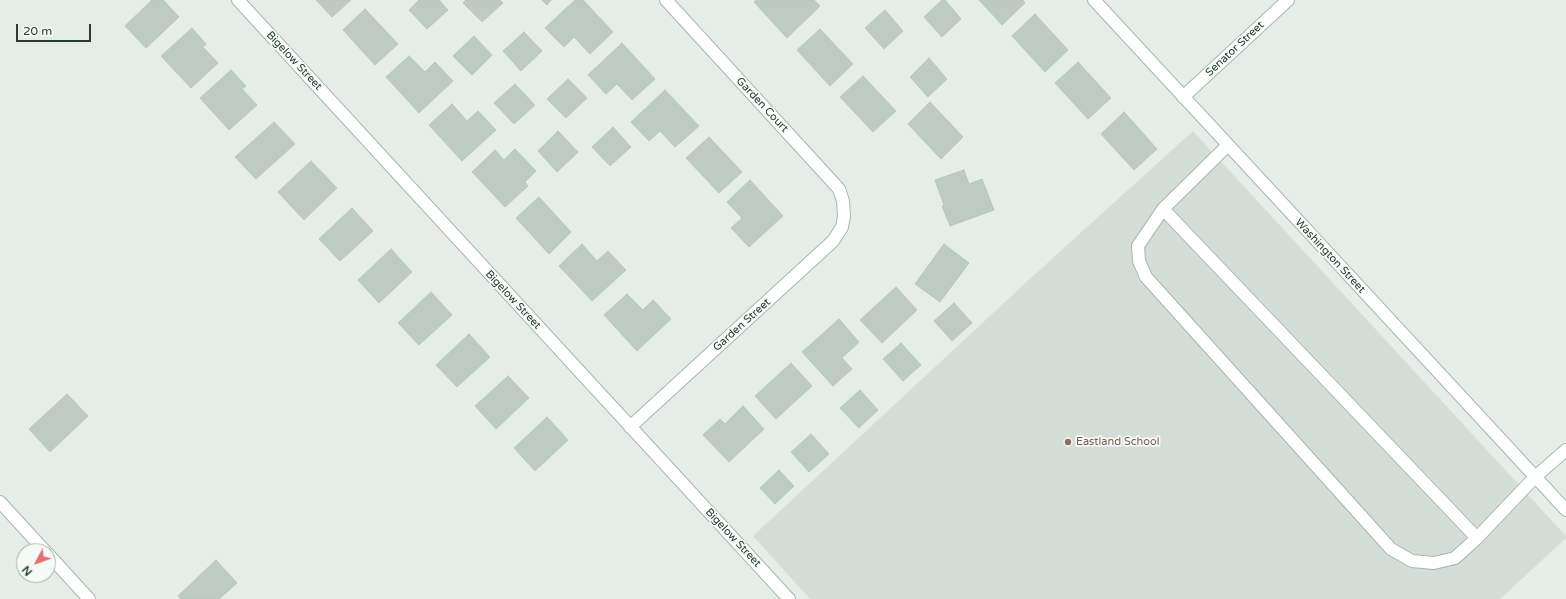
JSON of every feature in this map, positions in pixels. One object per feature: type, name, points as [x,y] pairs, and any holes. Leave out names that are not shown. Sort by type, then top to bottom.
[{"type":"street","name":"Bigelow Street","points":[[238,0],[789,599]]},
{"type":"street","name":"Garden Court","points":[[666,0],[839,189],[843,201],[844,216]]},
{"type":"street","name":"Washington Street","points":[[1094,0],[1227,146],[1566,510]]},
{"type":"street","name":"Senator Street","points":[[1183,97],[1288,0]]},
{"type":"street","points":[[1227,146],[1163,209],[1138,246],[1138,261],[1146,277],[1391,549],[1412,561],[1434,563],[1455,558],[1477,538],[1536,477],[1566,450]]},
{"type":"street","points":[[1163,209],[1477,538]]},
{"type":"street","name":"Garden Street","points":[[630,427],[833,241],[842,227],[844,216]]},
{"type":"street","points":[[0,502],[38,543]]},
{"type":"street","points":[[56,563],[89,599]]},
{"type":"shaded area","points":[[1193,131],[1566,536],[1566,538],[1500,599],[810,599],[753,536],[1033,276]]},
{"type":"building","points":[[152,0],[163,0],[179,17],[146,48],[125,26]]},
{"type":"building","points":[[316,0],[351,0],[332,17]]},
{"type":"building","points":[[419,0],[439,0],[448,10],[427,29],[409,10]]},
{"type":"building","points":[[466,0],[500,0],[503,3],[482,22],[463,3]]},
{"type":"building","points":[[542,0],[551,0],[547,5]]},
{"type":"building","points":[[575,0],[583,0],[613,32],[590,54],[574,37],[564,47],[545,28]]},
{"type":"building","points":[[756,0],[814,0],[820,6],[787,38],[754,2]]},
{"type":"building","points":[[942,0],[945,0],[961,19],[942,37],[924,17]]},
{"type":"building","points":[[979,0],[1023,0],[1025,3],[1002,25]]},
{"type":"building","points":[[365,9],[398,44],[375,65],[343,30]]},
{"type":"building","points":[[885,10],[903,31],[884,49],[865,28]]},
{"type":"building","points":[[1035,14],[1068,50],[1045,72],[1012,36]]},
{"type":"building","points":[[192,28],[206,44],[203,47],[218,63],[191,88],[161,56]]},
{"type":"building","points":[[820,29],[853,64],[830,86],[797,50]]},
{"type":"building","points":[[524,32],[542,51],[521,71],[503,51]]},
{"type":"building","points":[[474,36],[492,55],[472,75],[453,56]]},
{"type":"building","points":[[622,43],[655,79],[632,100],[617,84],[606,94],[588,75]]},
{"type":"building","points":[[409,56],[425,72],[435,62],[453,81],[419,113],[386,77]]},
{"type":"building","points":[[929,58],[947,79],[928,97],[910,77]]},
{"type":"building","points":[[1078,62],[1111,98],[1088,119],[1055,83]]},
{"type":"building","points":[[231,70],[246,86],[242,89],[257,105],[229,130],[200,98]]},
{"type":"building","points":[[863,76],[896,111],[873,132],[840,97]]},
{"type":"building","points":[[568,79],[587,98],[566,118],[547,99]]},
{"type":"building","points":[[515,84],[535,105],[514,124],[494,103]]},
{"type":"building","points":[[665,90],[699,126],[675,147],[660,131],[649,141],[631,122]]},
{"type":"building","points":[[930,102],[963,137],[941,159],[908,124]]},
{"type":"building","points":[[452,104],[467,121],[478,111],[496,130],[462,161],[429,125]]},
{"type":"building","points":[[1124,112],[1157,149],[1134,170],[1101,134]]},
{"type":"building","points":[[274,122],[295,144],[256,179],[235,157]]},
{"type":"building","points":[[613,127],[631,147],[610,166],[592,147]]},
{"type":"building","points":[[558,131],[578,152],[557,172],[538,151]]},
{"type":"building","points":[[709,137],[742,172],[719,193],[686,158]]},
{"type":"building","points":[[515,149],[536,171],[525,182],[528,186],[505,207],[472,172],[495,150],[504,160]]},
{"type":"building","points":[[311,161],[337,188],[304,220],[278,192]]},
{"type":"building","points":[[964,170],[969,184],[982,179],[994,210],[950,226],[942,206],[944,205],[935,180]]},
{"type":"building","points":[[750,180],[783,216],[749,247],[731,228],[742,218],[727,202]]},
{"type":"building","points":[[539,197],[571,232],[549,254],[516,218]]},
{"type":"building","points":[[352,208],[373,231],[340,261],[319,239]]},
{"type":"building","points":[[582,244],[597,261],[608,251],[626,270],[592,301],[559,266]]},
{"type":"building","points":[[944,244],[969,263],[940,302],[915,284]]},
{"type":"building","points":[[391,249],[412,272],[379,303],[358,280]]},
{"type":"building","points":[[896,287],[917,310],[882,343],[860,320]]},
{"type":"building","points":[[431,292],[452,315],[419,345],[398,323]]},
{"type":"building","points":[[627,294],[643,310],[653,300],[671,319],[637,351],[604,315]]},
{"type":"building","points":[[954,303],[972,323],[952,341],[934,321]]},
{"type":"building","points":[[839,319],[859,342],[842,358],[852,369],[833,386],[802,352]]},
{"type":"building","points":[[469,334],[490,357],[457,387],[436,365]]},
{"type":"building","points":[[901,343],[921,365],[903,381],[883,359]]},
{"type":"building","points":[[791,363],[812,386],[776,419],[755,396]]},
{"type":"building","points":[[508,376],[529,398],[496,429],[475,406]]},
{"type":"building","points":[[860,390],[878,410],[859,428],[840,408]]},
{"type":"building","points":[[67,394],[88,416],[50,452],[29,429]]},
{"type":"building","points":[[743,406],[764,429],[729,462],[703,435],[720,419],[725,424]]},
{"type":"building","points":[[547,417],[568,440],[535,471],[514,448]]},
{"type":"building","points":[[811,434],[829,454],[809,472],[791,452]]},
{"type":"building","points":[[779,470],[794,486],[775,504],[760,488]]},
{"type":"building","points":[[216,560],[237,583],[219,599],[181,599],[178,596]]},
{"type":"place","name":"Eastland School","points":[[1068,442]]}]
